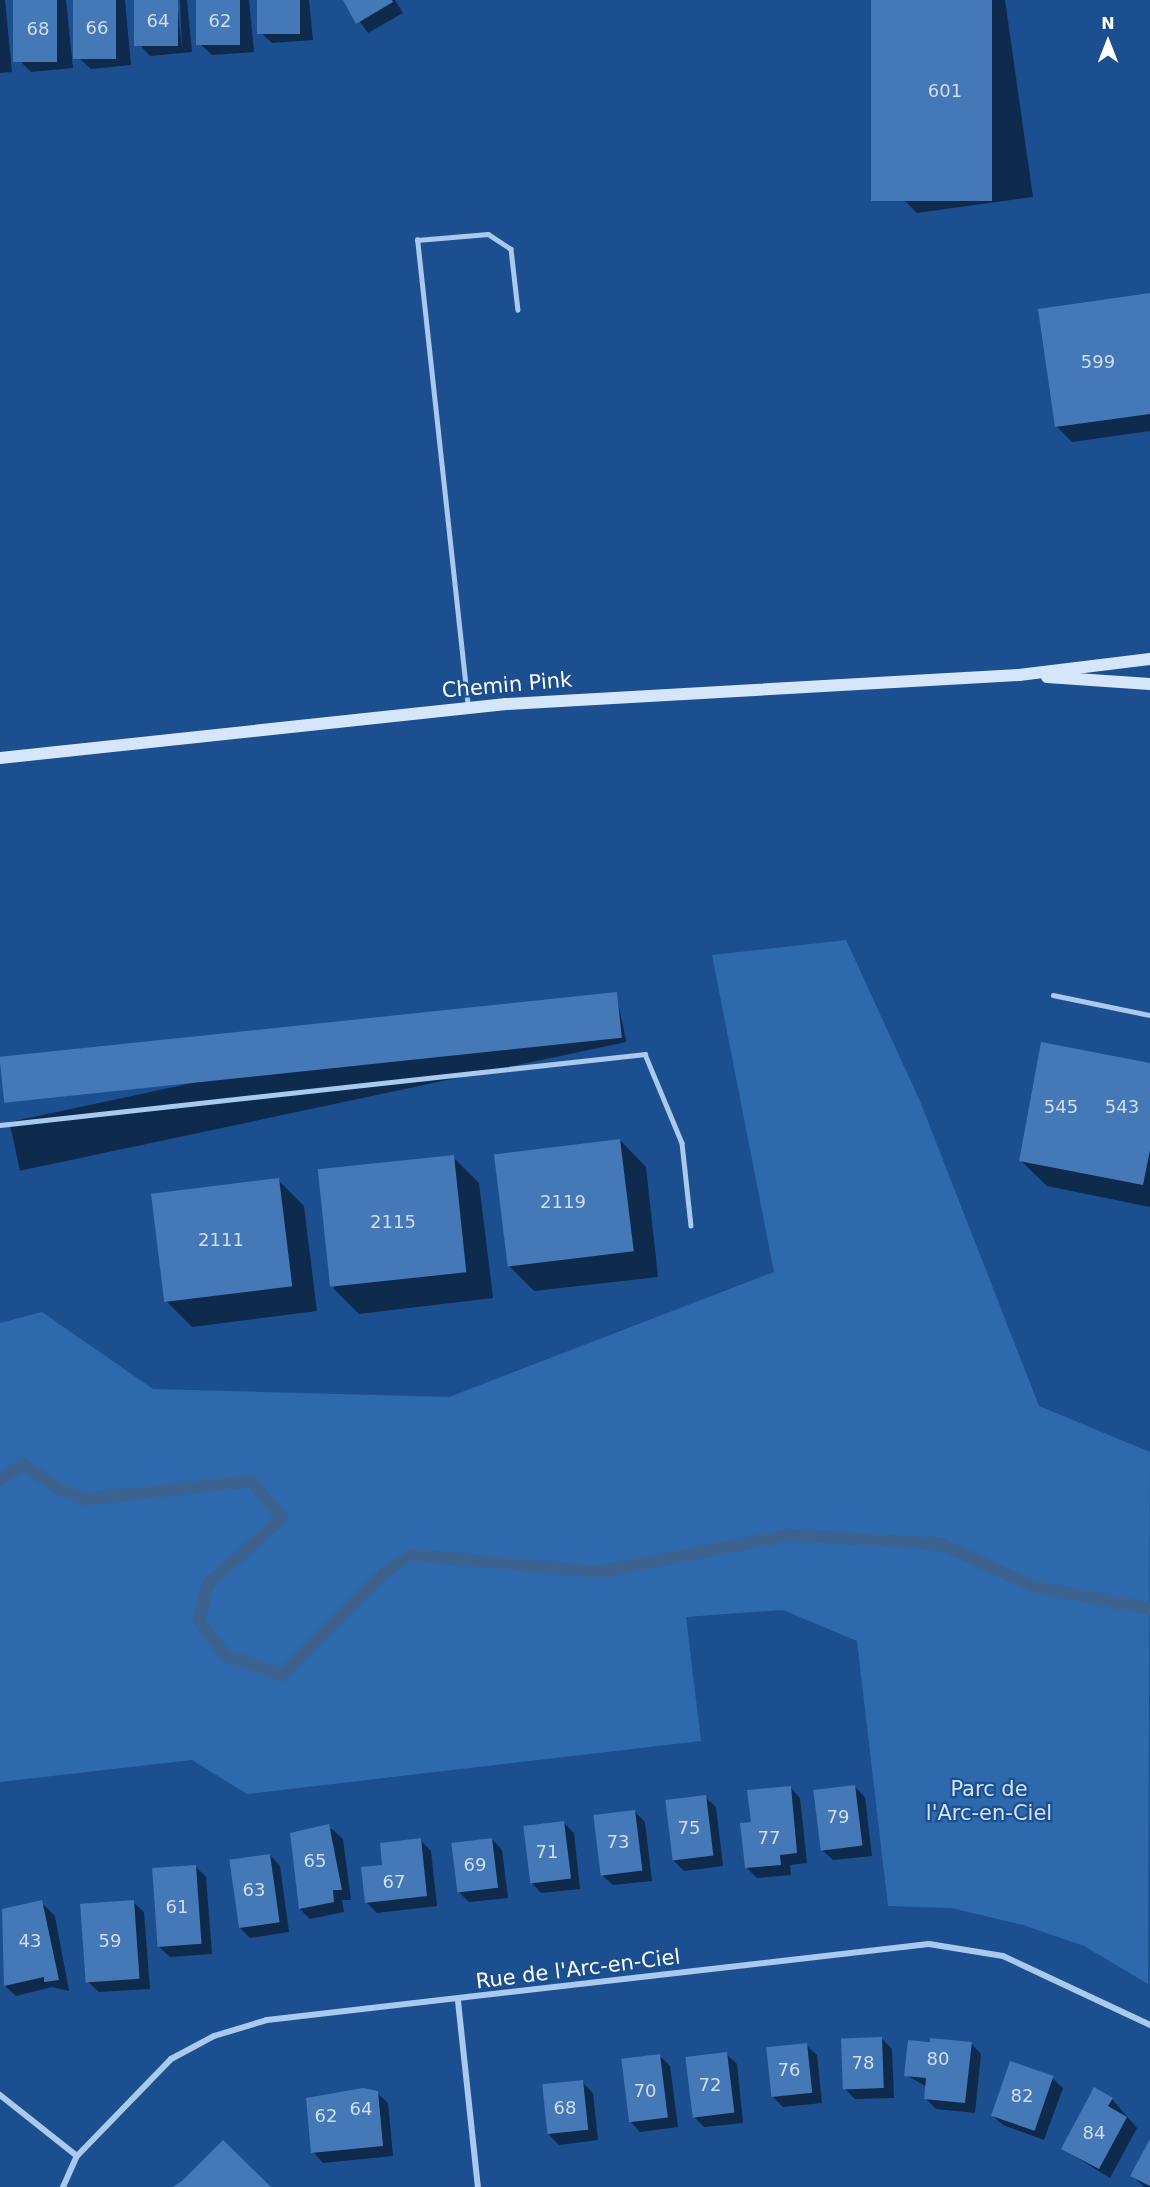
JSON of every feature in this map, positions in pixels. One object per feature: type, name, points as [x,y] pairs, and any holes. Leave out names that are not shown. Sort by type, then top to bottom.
[{"type":"main road","name":"Chemin Pink","points":[[0,758],[468,708],[670,691],[1019,675],[1150,659]]},
{"type":"main road","name":"Chemin Pink","points":[[1019,675],[1150,684]]},
{"type":"street","name":"Rue de l'Arc-en-Ciel","points":[[63,2187],[77,2156],[171,2059],[214,2036],[267,2020],[458,2001],[929,1944],[1004,1956],[1150,2025]]},
{"type":"street","points":[[458,2001],[478,2187]]},
{"type":"street","points":[[0,2095],[77,2156]]},
{"type":"lane","points":[[468,708],[417,240],[488,234],[512,249],[518,310]]},
{"type":"lane","points":[[1053,995],[1150,1015]]},
{"type":"lane","points":[[0,1125],[645,1054],[682,1143],[691,1226]]},
{"type":"green space","name":"Parc de l'Arc-en-Ciel","points":[[846,940],[920,1101],[1039,1406],[1150,1452],[1148,1984],[1084,1946],[1023,1925],[951,1908],[888,1906],[857,1641],[783,1610],[686,1617],[701,1741],[247,1794],[192,1760],[0,1782],[0,1323],[42,1312],[153,1389],[449,1397],[774,1272],[712,955]]},
{"type":"building","points":[[13,0],[57,0],[57,62],[13,62]]},
{"type":"building","points":[[73,0],[116,0],[116,59],[73,59]]},
{"type":"building","points":[[134,0],[178,0],[178,46],[134,46]]},
{"type":"building","points":[[196,0],[240,0],[240,45],[196,45]]},
{"type":"building","points":[[257,0],[300,0],[300,34],[257,34]]},
{"type":"building","points":[[343,0],[392,0],[393,2],[356,24]]},
{"type":"building","points":[[871,0],[992,0],[992,201],[871,201]]},
{"type":"building","points":[[1150,293],[1150,414],[1055,427],[1038,309]]},
{"type":"building","points":[[617,992],[622,1038],[4,1103],[0,1057]]},
{"type":"building","points":[[1041,1042],[1150,1063],[1150,1150],[1143,1185],[1019,1161]]},
{"type":"building","points":[[620,1139],[634,1251],[508,1267],[494,1154]]},
{"type":"building","points":[[454,1155],[466,1272],[330,1287],[318,1169]]},
{"type":"building","points":[[279,1178],[292,1286],[164,1302],[151,1194]]},
{"type":"building","points":[[855,1785],[862,1846],[821,1851],[813,1790]]},
{"type":"building","points":[[791,1786],[797,1853],[780,1855],[781,1865],[745,1868],[740,1823],[751,1822],[747,1790]]},
{"type":"building","points":[[706,1795],[713,1856],[673,1861],[665,1800]]},
{"type":"building","points":[[635,1810],[642,1871],[601,1876],[593,1815]]},
{"type":"building","points":[[564,1821],[571,1879],[530,1884],[523,1826]]},
{"type":"building","points":[[329,1824],[342,1890],[333,1890],[334,1902],[299,1909],[290,1833]]},
{"type":"building","points":[[421,1838],[427,1896],[365,1903],[361,1867],[382,1865],[380,1843]]},
{"type":"building","points":[[492,1838],[498,1888],[457,1893],[451,1843]]},
{"type":"building","points":[[270,1854],[280,1922],[239,1928],[229,1860]]},
{"type":"building","points":[[196,1865],[202,1944],[158,1947],[152,1868]]},
{"type":"building","points":[[42,1900],[59,1980],[44,1982],[44,1977],[4,1986],[2,1909]]},
{"type":"building","points":[[134,1900],[140,1979],[86,1983],[80,1904]]},
{"type":"building","points":[[882,2037],[884,2088],[843,2089],[841,2038]]},
{"type":"building","points":[[930,2038],[972,2042],[965,2103],[924,2099],[926,2078],[904,2076],[908,2040],[930,2042]]},
{"type":"building","points":[[807,2043],[812,2093],[771,2097],[766,2047]]},
{"type":"building","points":[[727,2052],[734,2113],[693,2118],[685,2057]]},
{"type":"building","points":[[660,2054],[668,2118],[629,2122],[621,2059]]},
{"type":"building","points":[[1010,2061],[1053,2076],[1035,2131],[991,2116]]},
{"type":"building","points":[[583,2080],[588,2130],[547,2134],[542,2084]]},
{"type":"building","points":[[1094,2087],[1113,2098],[1108,2106],[1127,2117],[1099,2169],[1061,2149]]},
{"type":"building","points":[[363,2088],[378,2091],[383,2146],[311,2153],[306,2098]]},
{"type":"building","points":[[1150,2139],[1150,2186],[1130,2176]]},
{"type":"building","points":[[223,2140],[271,2187],[173,2187],[182,2181]]},
{"type":"waterway","points":[[0,1480],[23,1464],[60,1490],[86,1499],[251,1481],[282,1518],[208,1584],[199,1621],[225,1655],[282,1675],[385,1572],[411,1555],[599,1572],[790,1535],[941,1544],[1035,1587],[1150,1609]]}]
